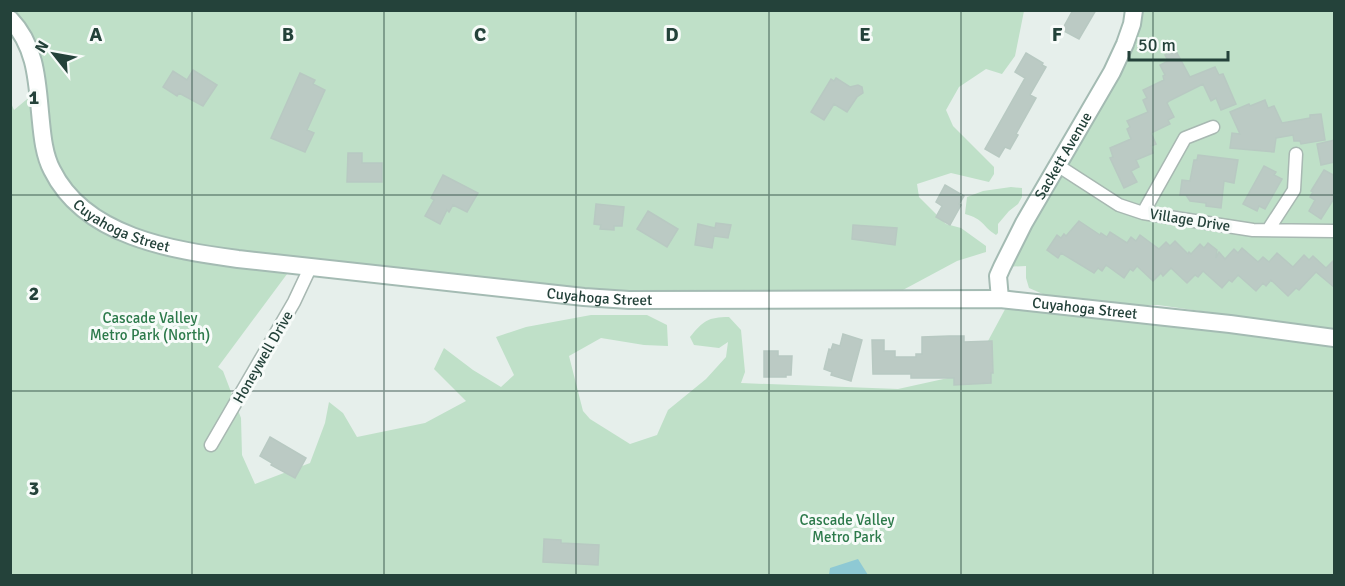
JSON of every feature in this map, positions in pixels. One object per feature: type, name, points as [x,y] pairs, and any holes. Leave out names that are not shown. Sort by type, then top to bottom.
[{"type":"street","name":"Sackett Avenue","points":[[1000,299],[998,276],[1002,267],[1024,223],[1112,72],[1125,44],[1134,10]]},
{"type":"street","name":"Cuyahoga Street","points":[[10,19],[31,50],[36,69],[43,137],[51,169],[60,184],[83,208],[122,232],[193,253],[499,289],[629,300],[1000,299],[1335,338]]},
{"type":"street","points":[[1143,213],[1185,138],[1213,127]]},
{"type":"street","points":[[1269,230],[1294,190],[1296,154]]},
{"type":"street","name":"Village Drive","points":[[1057,165],[1119,205],[1143,213],[1253,230],[1335,231]]},
{"type":"street","name":"Honeywell Drive","points":[[211,445],[294,302],[310,267]]},
{"type":"green space","points":[[10,11],[1024,11],[1015,56],[1002,74],[986,69],[959,87],[946,110],[953,126],[994,167],[994,174],[989,182],[951,173],[917,184],[919,197],[946,224],[961,228],[986,246],[986,252],[957,261],[888,298],[624,299],[293,266],[218,367],[223,371],[241,418],[242,455],[255,484],[310,463],[325,423],[329,402],[343,413],[357,437],[425,423],[466,401],[434,369],[444,348],[501,387],[514,375],[496,337],[526,327],[591,315],[647,315],[667,325],[668,346],[644,345],[601,338],[569,356],[583,411],[590,419],[630,444],[657,435],[668,410],[706,379],[726,357],[728,342],[719,348],[694,345],[690,337],[711,319],[729,317],[741,330],[745,372],[741,383],[898,389],[957,376],[988,341],[1010,300],[1334,341],[1334,575],[11,575],[11,103],[14,110],[38,90]]},
{"type":"green space","points":[[1134,11],[1334,11],[1334,330],[1158,305],[1119,305],[1055,297],[1029,288],[1026,266],[1002,267],[1050,178]]},
{"type":"green space","points":[[1011,187],[1022,188],[1022,197],[998,224],[996,235],[979,220],[965,214],[967,197],[983,191]]},
{"type":"water","points":[[858,559],[868,575],[829,575],[830,568]]},
{"type":"building","points":[[1073,10],[1096,10],[1079,39],[1062,30]]},
{"type":"building","points":[[1176,51],[1190,77],[1215,67],[1219,75],[1223,74],[1236,104],[1221,110],[1216,98],[1211,101],[1203,84],[1169,101],[1167,103],[1174,117],[1168,120],[1170,124],[1151,133],[1156,144],[1151,146],[1153,153],[1136,160],[1139,167],[1131,171],[1137,182],[1124,188],[1110,158],[1113,157],[1110,148],[1131,139],[1127,121],[1148,112],[1143,100],[1147,98],[1143,90],[1164,80],[1165,75],[1160,65],[1168,61],[1165,55]]},
{"type":"building","points":[[1026,53],[1046,67],[1030,95],[1036,98],[1016,134],[1018,135],[1010,149],[1005,147],[999,157],[985,149],[1025,78],[1015,72]]},
{"type":"building","points":[[193,70],[217,85],[203,106],[179,93],[177,96],[163,87],[173,71],[187,80]]},
{"type":"building","points":[[300,73],[315,80],[313,84],[325,90],[307,130],[314,133],[305,152],[271,138]]},
{"type":"building","points":[[836,78],[850,87],[858,85],[862,87],[863,93],[857,97],[847,112],[834,104],[824,120],[811,112],[831,79],[834,81]]},
{"type":"building","points":[[1265,100],[1268,108],[1274,106],[1282,123],[1321,114],[1325,140],[1301,144],[1300,141],[1294,141],[1293,135],[1276,138],[1274,152],[1230,148],[1232,133],[1240,134],[1230,112]]},
{"type":"building","points":[[1335,140],[1335,162],[1321,165],[1317,144]]},
{"type":"building","points":[[348,153],[362,153],[362,163],[382,163],[382,182],[347,182]]},
{"type":"building","points":[[1198,155],[1238,160],[1234,183],[1224,181],[1221,208],[1190,201],[1186,195],[1180,195],[1182,180],[1190,181],[1194,160],[1197,160]]},
{"type":"building","points":[[1264,166],[1276,172],[1274,175],[1282,179],[1265,209],[1259,206],[1257,211],[1243,204]]},
{"type":"building","points":[[1324,170],[1335,176],[1335,197],[1321,219],[1309,211],[1315,200],[1310,197],[1313,192],[1311,191]]},
{"type":"building","points":[[443,175],[478,193],[467,212],[453,205],[449,212],[447,210],[440,224],[425,216],[434,200],[431,198]]},
{"type":"building","points":[[945,185],[964,196],[950,225],[936,217],[942,206],[936,202]]},
{"type":"building","points":[[596,204],[624,207],[622,226],[614,226],[614,230],[600,229],[601,225],[594,224]]},
{"type":"building","points":[[648,211],[678,229],[667,247],[637,229]]},
{"type":"building","points":[[1079,221],[1100,235],[1101,233],[1107,237],[1110,232],[1127,243],[1131,237],[1136,241],[1140,235],[1159,249],[1166,242],[1170,246],[1175,241],[1188,254],[1189,252],[1191,254],[1200,244],[1204,248],[1208,243],[1217,250],[1216,258],[1219,252],[1225,259],[1234,249],[1238,253],[1242,248],[1258,262],[1263,257],[1269,262],[1277,253],[1293,267],[1304,255],[1309,260],[1313,256],[1326,268],[1335,259],[1335,288],[1316,272],[1299,290],[1296,288],[1288,296],[1271,280],[1266,286],[1263,283],[1256,291],[1238,275],[1222,288],[1203,271],[1187,283],[1171,268],[1163,276],[1161,273],[1153,281],[1137,266],[1133,271],[1130,269],[1124,278],[1106,265],[1102,271],[1098,268],[1094,273],[1061,253],[1058,258],[1047,250],[1057,235],[1061,238],[1064,234],[1066,236]]},
{"type":"building","points":[[716,223],[731,225],[728,238],[714,236],[712,248],[695,245],[698,224],[715,228]]},
{"type":"building","points":[[853,225],[897,228],[895,245],[852,239]]},
{"type":"building","points":[[843,334],[862,340],[851,381],[831,375],[832,372],[824,369],[829,349],[831,350],[833,344],[840,346]]},
{"type":"building","points":[[964,336],[964,342],[992,341],[991,383],[954,385],[954,378],[911,378],[911,374],[873,374],[872,340],[884,340],[884,351],[895,351],[895,357],[916,357],[916,354],[922,354],[922,337]]},
{"type":"building","points":[[764,351],[778,351],[778,356],[792,356],[791,375],[764,377]]},
{"type":"building","points":[[270,437],[306,458],[295,478],[260,456]]},
{"type":"building","points":[[544,539],[561,540],[561,543],[599,545],[598,565],[543,562]]},
{"type":"park label","name":"Cascade Valley Metro Park (North)","points":[[150,326]]},
{"type":"park label","name":"Cascade Valley Metro Park","points":[[847,528]]}]
